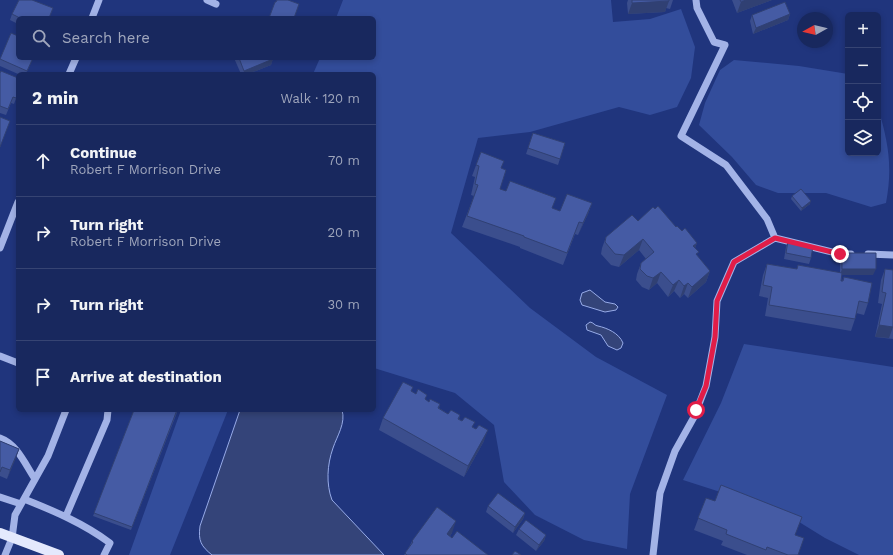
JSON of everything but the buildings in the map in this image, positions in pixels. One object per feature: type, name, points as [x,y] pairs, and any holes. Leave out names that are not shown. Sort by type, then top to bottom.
[{"type":"main road","points":[[0,533],[59,555]]},
{"type":"street","points":[[93,16],[99,0]]},
{"type":"street","points":[[207,0],[216,4]]},
{"type":"street","points":[[696,0],[697,8],[714,42],[725,45],[681,136],[726,165],[767,219],[775,238]]},
{"type":"street","points":[[70,72],[75,60]]},
{"type":"street","points":[[0,248],[16,207]]},
{"type":"street","points":[[653,555],[660,493],[675,451],[694,417],[706,386],[715,337],[717,301],[734,262],[775,238],[840,254],[893,255]]},
{"type":"street","points":[[0,356],[16,361]]},
{"type":"street","points":[[5,555],[12,538],[15,515],[48,456],[65,412]]},
{"type":"street","points":[[66,516],[107,420],[108,412]]},
{"type":"street","points":[[0,438],[9,441],[35,479]]},
{"type":"street","points":[[0,497],[22,501],[66,516],[110,543],[104,555]]},
{"type":"shaded area","points":[[343,0],[611,0],[613,22],[650,19],[681,9],[695,47],[691,78],[677,107],[650,115],[619,107],[530,132],[478,138],[451,233],[530,308],[596,357],[667,395],[630,494],[627,549],[584,540],[535,515],[504,482],[494,425],[455,393],[376,369],[376,72],[314,72],[319,60],[376,60],[376,16],[337,16]]},
{"type":"shaded area","points":[[734,60],[799,66],[845,74],[845,156],[881,156],[881,120],[887,143],[889,166],[886,203],[871,207],[826,193],[778,193],[756,185],[732,157],[699,125],[705,103],[720,70]]},
{"type":"shaded area","points":[[590,290],[605,302],[615,304],[618,307],[616,310],[605,312],[582,305],[580,300],[582,293]]},
{"type":"shaded area","points":[[590,322],[619,336],[623,343],[621,348],[617,350],[608,346],[601,335],[587,330],[586,325]]},
{"type":"shaded area","points":[[744,344],[893,367],[893,555],[859,555],[825,538],[783,512],[683,480],[721,403]]},
{"type":"shaded area","points":[[180,412],[227,412],[170,555],[129,555]]},
{"type":"shaded area","points":[[239,412],[342,412],[342,425],[329,461],[328,481],[330,494],[332,500],[384,555],[212,555],[201,543],[199,536],[200,526]]},
{"type":"route","points":[[696,410],[706,386],[715,337],[717,301],[734,262],[775,238],[840,254]]}]
